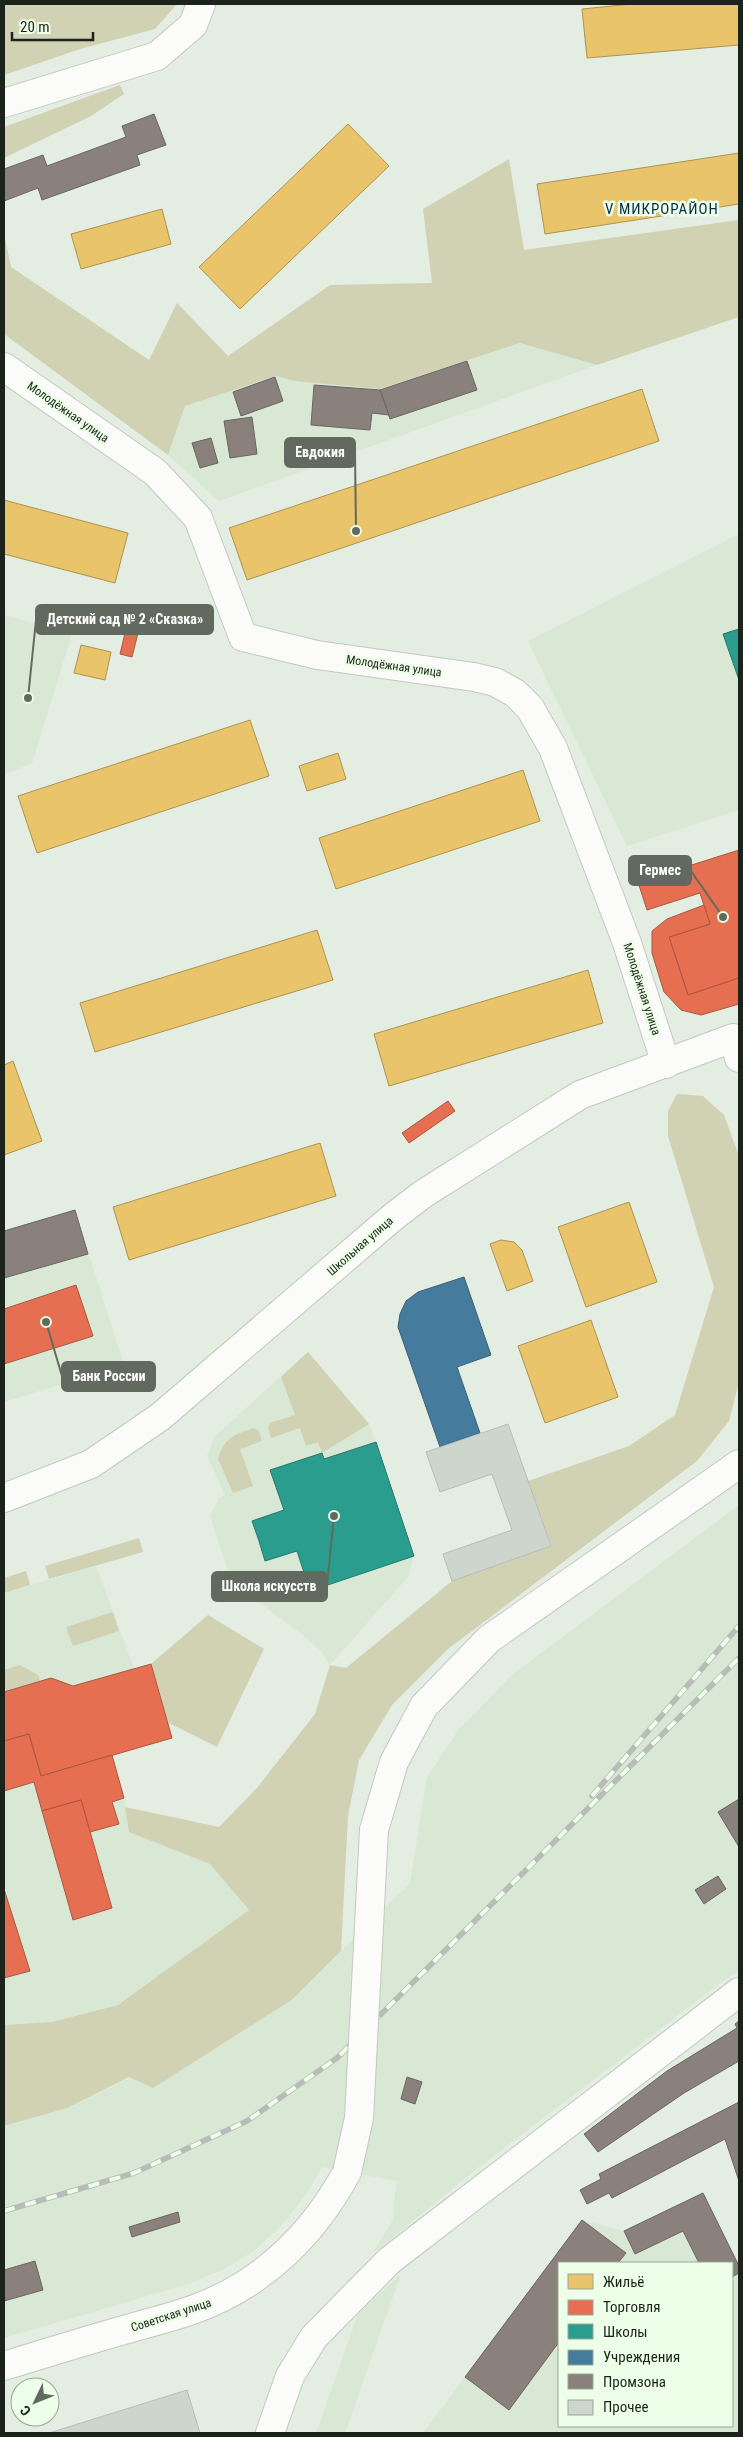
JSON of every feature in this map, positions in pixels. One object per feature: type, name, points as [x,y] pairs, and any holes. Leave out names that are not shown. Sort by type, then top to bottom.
[{"type":"main road","points":[[4,103],[157,56],[193,25],[201,4]]},
{"type":"main road","name":"Молодёжная улица","points":[[4,367],[155,472],[198,518],[243,637],[317,654],[474,677],[496,682],[514,693],[530,708],[553,748],[628,943],[666,1064]]},
{"type":"main road","name":"Школьная улица","points":[[8,1497],[91,1464],[160,1417],[422,1194],[580,1095],[666,1064],[736,1048]]},
{"type":"main road","name":"Советская улица","points":[[4,2366],[199,2307],[235,2291],[270,2267],[300,2240],[331,2201],[347,2172],[359,2118],[374,1830],[394,1762],[424,1706],[489,1639],[739,1464]]},
{"type":"main road","points":[[270,2433],[290,2376],[314,2337],[390,2260],[739,1992]]},
{"type":"shaded area","points":[[4,4],[177,4],[155,29],[80,49],[4,75]]},
{"type":"shaded area","points":[[120,85],[124,94],[91,116],[4,158],[4,127]]},
{"type":"shaded area","points":[[509,159],[524,250],[739,220],[739,317],[597,365],[520,343],[380,389],[294,381],[276,376],[185,406],[168,455],[4,334],[4,234],[11,267],[149,360],[177,303],[228,356],[330,285],[432,283],[423,209]]},
{"type":"shaded area","points":[[521,343],[597,365],[219,501],[168,455],[185,406],[276,376],[294,381],[380,389]]},
{"type":"shaded area","points":[[739,534],[739,810],[627,846],[528,641]]},
{"type":"shaded area","points":[[4,615],[72,634],[32,763],[4,775]]},
{"type":"shaded area","points":[[677,1094],[703,1096],[724,1115],[739,1156],[739,1382],[729,1421],[697,1461],[448,1649],[392,1705],[359,1760],[348,1816],[341,1951],[293,1999],[153,2088],[129,2077],[67,2108],[4,2126],[4,2025],[52,2022],[118,2005],[249,1910],[210,1864],[129,1832],[125,1807],[219,1827],[256,1789],[315,1714],[330,1665],[346,1668],[452,1581],[551,1546],[528,1481],[629,1446],[675,1415],[714,1287],[668,1136],[668,1111]]},
{"type":"shaded area","points":[[75,1210],[124,1365],[4,1402],[4,1231]]},
{"type":"shaded area","points":[[308,1352],[369,1424],[414,1556],[408,1577],[330,1665],[320,1650],[298,1631],[232,1583],[210,1516],[219,1498],[225,1495],[207,1456],[214,1437]]},
{"type":"shaded area","points":[[308,1352],[369,1424],[322,1453],[318,1442],[306,1446],[300,1428],[271,1438],[268,1428],[270,1423],[295,1415],[281,1377]]},
{"type":"shaded area","points":[[254,1428],[259,1431],[262,1441],[240,1449],[253,1486],[233,1493],[218,1459],[227,1441],[240,1433]]},
{"type":"shaded area","points":[[739,1505],[739,1971],[719,1984],[478,2168],[372,2254],[393,2220],[396,2181],[322,2167],[309,2190],[284,2223],[254,2251],[222,2270],[185,2285],[4,2338],[4,2126],[67,2108],[293,1999],[410,1883],[427,1777],[459,1729],[513,1674]]},
{"type":"shaded area","points":[[139,1538],[143,1552],[49,1579],[45,1566]]},
{"type":"shaded area","points":[[96,1566],[134,1668],[151,1664],[172,1738],[112,1755],[124,1798],[129,1832],[210,1864],[249,1910],[118,2005],[52,2022],[4,2025],[4,1593]]},
{"type":"shaded area","points":[[26,1571],[30,1585],[4,1593],[4,1578]]},
{"type":"shaded area","points":[[113,1612],[119,1631],[73,1646],[66,1627]]},
{"type":"shaded area","points":[[208,1615],[264,1649],[217,1747],[167,1722],[151,1664]]},
{"type":"shaded area","points":[[20,1665],[38,1675],[40,1681],[4,1692],[4,1670]]},
{"type":"shaded area","points":[[703,2193],[739,2266],[739,2433],[423,2433],[582,2220],[624,2231]]},
{"type":"shaded area","points":[[401,2274],[345,2433],[316,2433],[358,2314]]},
{"type":"building: Жильё","points":[[632,4],[739,4],[739,45],[587,58],[582,9]]},
{"type":"building: Жильё","points":[[348,124],[389,166],[240,309],[199,267]]},
{"type":"building: Жильё","points":[[739,153],[739,204],[545,234],[537,184]]},
{"type":"building: Жильё","points":[[162,209],[171,244],[81,269],[71,234]]},
{"type":"building: Жильё","points":[[642,389],[659,441],[247,580],[229,528]]},
{"type":"building: Жильё","points":[[4,500],[128,533],[115,583],[4,554]]},
{"type":"building: Жильё","points":[[81,645],[111,652],[105,680],[74,673]]},
{"type":"building: Жильё","points":[[250,720],[269,776],[37,853],[18,796]]},
{"type":"building: Жильё","points":[[338,753],[346,779],[307,791],[299,766]]},
{"type":"building: Жильё","points":[[523,770],[540,821],[336,889],[319,838]]},
{"type":"building: Жильё","points":[[317,930],[333,980],[95,1052],[80,1003]]},
{"type":"building: Жильё","points":[[588,970],[603,1023],[389,1086],[374,1034]]},
{"type":"building: Жильё","points":[[13,1061],[42,1141],[4,1155],[4,1065]]},
{"type":"building: Жильё","points":[[320,1143],[336,1196],[129,1260],[113,1207]]},
{"type":"building: Жильё","points":[[629,1202],[657,1282],[586,1307],[558,1227]]},
{"type":"building: Жильё","points":[[501,1240],[514,1242],[522,1250],[533,1281],[507,1291],[490,1244]]},
{"type":"building: Жильё","points":[[591,1320],[618,1397],[545,1423],[518,1346]]},
{"type":"building: Торговля","points":[[126,629],[138,633],[132,657],[120,654]]},
{"type":"building: Торговля","points":[[739,850],[739,978],[688,995],[669,937],[710,924],[700,893],[647,910],[638,882]]},
{"type":"building: Торговля","points":[[704,905],[710,924],[669,937],[688,995],[739,978],[739,1004],[701,1015],[681,1010],[664,992],[652,953],[652,931],[667,919]]},
{"type":"building: Торговля","points":[[448,1101],[455,1111],[409,1143],[402,1133]]},
{"type":"building: Торговля","points":[[76,1285],[93,1336],[4,1364],[4,1309]]},
{"type":"building: Торговля","points":[[151,1664],[172,1738],[41,1776],[29,1734],[4,1741],[4,1692],[51,1678],[73,1686]]},
{"type":"building: Торговля","points":[[29,1734],[41,1776],[112,1755],[124,1798],[112,1802],[119,1824],[90,1832],[81,1800],[42,1811],[34,1782],[4,1791],[4,1741]]},
{"type":"building: Торговля","points":[[81,1800],[112,1908],[73,1920],[42,1811]]},
{"type":"building: Торговля","points":[[4,1889],[30,1971],[4,1978]]},
{"type":"building: Школы","points":[[739,629],[739,680],[723,634]]},
{"type":"building: Школы","points":[[376,1442],[414,1556],[310,1591],[297,1551],[265,1561],[252,1521],[284,1510],[270,1470],[322,1453],[324,1459]]},
{"type":"building: Учреждения","points":[[464,1277],[491,1355],[457,1367],[480,1433],[440,1447],[398,1327],[400,1314],[406,1301],[418,1292]]},
{"type":"building: Промзона","points":[[154,114],[166,145],[137,155],[140,165],[42,200],[38,188],[4,201],[4,169],[43,155],[47,166],[126,137],[122,126]]},
{"type":"building: Промзона","points":[[467,361],[477,390],[390,419],[380,390]]},
{"type":"building: Промзона","points":[[275,377],[283,401],[241,416],[233,392]]},
{"type":"building: Промзона","points":[[314,385],[380,390],[389,415],[372,413],[370,430],[311,425]]},
{"type":"building: Промзона","points":[[252,417],[257,454],[230,458],[224,421]]},
{"type":"building: Промзона","points":[[211,438],[218,463],[200,468],[192,443]]},
{"type":"building: Промзона","points":[[75,1210],[88,1254],[4,1278],[4,1231]]},
{"type":"building: Промзона","points":[[739,1799],[739,1847],[718,1812]]},
{"type":"building: Промзона","points":[[718,1876],[726,1889],[704,1904],[695,1890]]},
{"type":"building: Промзона","points":[[739,2021],[739,2061],[684,2093],[598,2152],[584,2134],[667,2071],[737,2028],[735,2024]]},
{"type":"building: Промзона","points":[[407,2077],[422,2082],[415,2104],[401,2099]]},
{"type":"building: Промзона","points":[[739,2102],[739,2181],[725,2139],[612,2198],[609,2193],[587,2204],[580,2190],[601,2179],[599,2174]]},
{"type":"building: Промзона","points":[[703,2193],[739,2266],[739,2273],[733,2276],[733,2262],[698,2262],[683,2231],[635,2254],[624,2231]]},
{"type":"building: Промзона","points":[[178,2212],[180,2222],[132,2237],[129,2227]]},
{"type":"building: Промзона","points":[[582,2220],[626,2253],[619,2262],[558,2262],[558,2343],[509,2410],[465,2377]]},
{"type":"building: Промзона","points":[[35,2261],[43,2290],[4,2301],[4,2270]]},
{"type":"building: Прочее","points":[[508,1424],[551,1546],[452,1581],[443,1554],[512,1530],[492,1474],[440,1492],[426,1452]]},
{"type":"building: Прочее","points":[[187,2390],[200,2433],[49,2433]]},
{"type":"railway","points":[[592,1796],[739,1626]]},
{"type":"railway","points":[[4,2211],[134,2173],[247,2121],[337,2058],[739,1658]]},
{"type":"place","name":"Евдокия","points":[[356,531]]},
{"type":"place","name":"Детский сад № 2 «Сказка»","points":[[28,698]]},
{"type":"place","name":"Гермес","points":[[723,917]]},
{"type":"place","name":"Банк России","points":[[46,1322]]},
{"type":"place","name":"Школа искусств","points":[[334,1516]]},
{"type":"district","name":"V МИКРОРАЙОН","points":[[662,209]]}]
